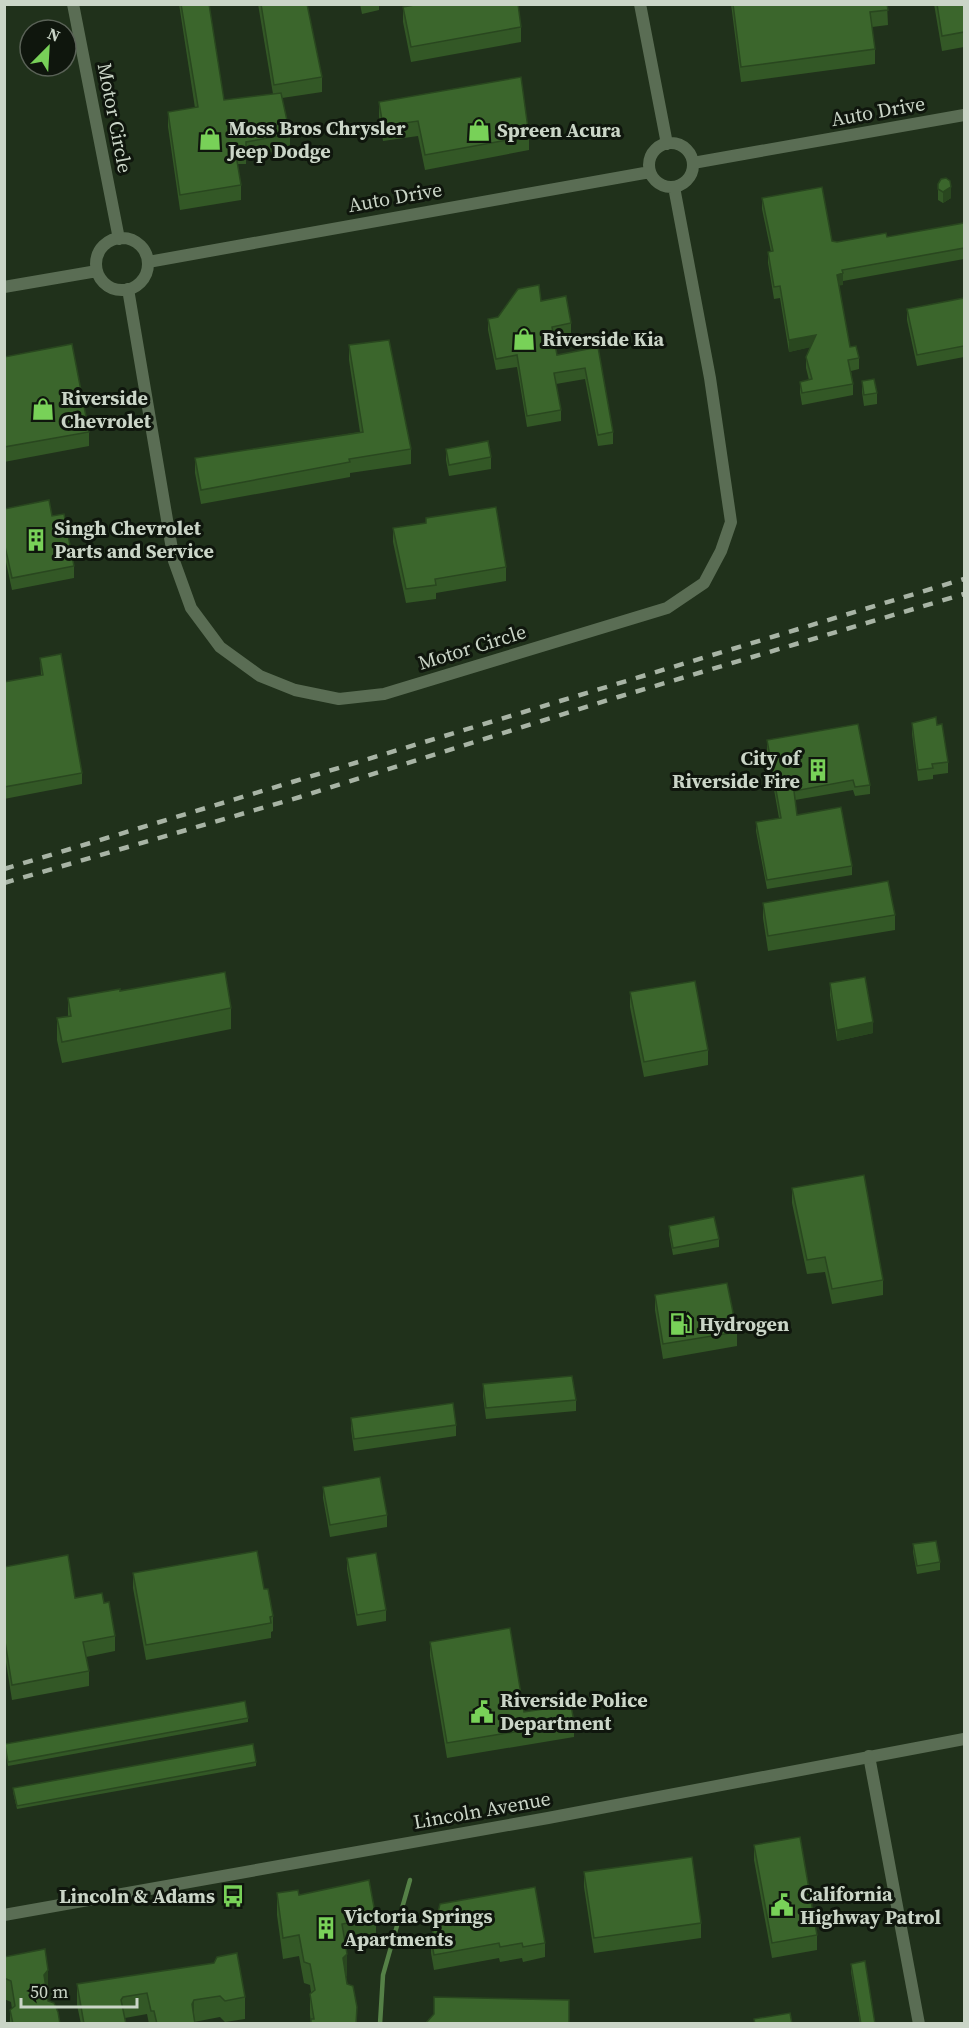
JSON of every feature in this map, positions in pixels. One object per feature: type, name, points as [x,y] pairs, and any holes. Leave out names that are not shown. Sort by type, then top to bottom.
[{"type":"street","name":"Motor Circle","points":[[74,4],[119,238]]},
{"type":"street","points":[[640,4],[666,144]]},
{"type":"street","name":"Auto Drive","points":[[693,163],[964,115]]},
{"type":"street","points":[[666,144],[683,148],[693,163],[686,181],[674,187],[657,182],[650,172],[652,154],[666,144]]},
{"type":"street","name":"Auto Drive","points":[[148,262],[650,172]]},
{"type":"street","name":"Motor Circle","points":[[128,289],[174,561],[191,608],[220,647],[260,676],[294,690],[339,699],[384,694],[667,608],[704,582],[721,551],[731,522],[710,378],[674,187]]},
{"type":"street","points":[[119,238],[135,242],[146,254],[148,262],[145,276],[135,287],[128,289],[112,288],[100,278],[96,262],[104,246],[119,238]]},
{"type":"street","points":[[4,287],[97,270]]},
{"type":"street","name":"Lincoln Avenue","points":[[4,1915],[548,1818],[964,1739]]},
{"type":"street","points":[[869,1756],[919,2024]]},
{"type":"building","points":[[181,4],[209,4],[224,100],[281,93],[290,134],[246,142],[246,149],[235,149],[241,185],[180,195],[168,112],[198,107]]},
{"type":"building","points":[[261,4],[307,4],[322,77],[274,85]]},
{"type":"building","points":[[420,4],[518,4],[521,27],[411,47],[403,7]]},
{"type":"building","points":[[733,4],[887,4],[888,10],[870,12],[875,49],[741,67]]},
{"type":"building","points":[[937,4],[964,4],[964,32],[942,36]]},
{"type":"building","points":[[521,77],[529,136],[425,155],[418,121],[383,126],[379,102]]},
{"type":"building","points":[[946,178],[950,181],[951,187],[943,192],[938,189],[938,184],[941,179]]},
{"type":"building","points":[[822,187],[832,241],[886,233],[887,237],[964,223],[964,248],[842,270],[843,273],[837,275],[850,347],[856,346],[859,358],[848,360],[853,384],[802,393],[800,382],[812,379],[806,357],[816,335],[789,340],[780,286],[774,287],[768,252],[773,251],[762,198]]},
{"type":"building","points":[[539,285],[541,301],[566,296],[571,323],[552,327],[557,355],[598,347],[613,432],[598,435],[585,368],[554,373],[561,410],[527,416],[517,355],[496,359],[488,319],[498,317],[518,289]]},
{"type":"building","points":[[964,298],[964,346],[917,355],[907,309]]},
{"type":"building","points":[[389,340],[411,449],[349,459],[350,462],[201,490],[195,458],[363,432],[349,345]]},
{"type":"building","name":"Riverside Chevrolet","points":[[72,344],[89,432],[4,447],[4,357]]},
{"type":"building","points":[[874,379],[877,393],[864,395],[862,381]]},
{"type":"building","points":[[488,441],[491,457],[449,465],[446,449]]},
{"type":"building","name":"Singh Chevrolet Parts and Service","points":[[49,500],[52,516],[64,514],[74,566],[12,578],[4,542],[4,509]]},
{"type":"building","points":[[496,507],[506,567],[435,579],[436,585],[406,589],[393,528],[426,523],[426,518]]},
{"type":"building","points":[[61,654],[82,773],[4,787],[4,682],[43,675],[40,658]]},
{"type":"building","points":[[936,717],[937,725],[942,724],[948,762],[932,764],[933,768],[918,770],[912,723]]},
{"type":"building","points":[[858,724],[870,785],[855,787],[853,780],[794,791],[797,815],[841,807],[852,866],[767,880],[756,822],[781,818],[767,740]]},
{"type":"building","points":[[888,881],[895,915],[768,936],[763,903]]},
{"type":"building","points":[[225,972],[231,1008],[62,1042],[57,1018],[71,1016],[68,998]]},
{"type":"building","points":[[865,977],[873,1022],[837,1030],[830,983]]},
{"type":"building","points":[[695,981],[708,1050],[644,1062],[630,992]]},
{"type":"building","points":[[864,1175],[883,1280],[832,1289],[825,1257],[807,1260],[792,1188]]},
{"type":"building","points":[[714,1217],[719,1239],[673,1248],[669,1226]]},
{"type":"building","points":[[727,1283],[737,1332],[663,1344],[655,1295]]},
{"type":"building","points":[[572,1376],[576,1400],[486,1408],[483,1384]]},
{"type":"building","points":[[453,1403],[456,1425],[354,1439],[351,1418]]},
{"type":"building","points":[[380,1477],[387,1515],[330,1525],[323,1487]]},
{"type":"building","points":[[936,1541],[940,1562],[917,1566],[913,1544]]},
{"type":"building","points":[[257,1551],[264,1589],[268,1589],[273,1616],[270,1617],[271,1623],[146,1645],[133,1573]]},
{"type":"building","points":[[376,1553],[386,1610],[357,1615],[347,1558]]},
{"type":"building","points":[[68,1555],[75,1598],[102,1593],[104,1603],[109,1602],[115,1636],[83,1642],[89,1671],[12,1685],[4,1635],[4,1567]]},
{"type":"building","points":[[510,1628],[524,1712],[571,1705],[574,1722],[447,1743],[430,1642]]},
{"type":"building","points":[[245,1701],[248,1718],[8,1762],[5,1744]]},
{"type":"building","points":[[253,1744],[256,1762],[17,1806],[13,1788]]},
{"type":"building","points":[[800,1837],[817,1935],[772,1943],[754,1845]]},
{"type":"building","points":[[692,1857],[701,1923],[594,1938],[584,1872]]},
{"type":"building","points":[[369,1880],[376,1918],[342,1924],[347,1954],[343,1958],[347,1984],[353,1986],[357,2007],[356,2024],[311,2024],[311,2019],[314,2019],[310,1994],[315,1990],[310,1964],[304,1962],[299,1935],[283,1938],[277,1893],[298,1890],[299,1895]]},
{"type":"building","points":[[535,1887],[545,1943],[523,1947],[522,1943],[500,1947],[499,1943],[434,1955],[431,1939],[440,1904]]},
{"type":"building","points":[[45,1949],[48,1970],[44,1975],[48,2001],[54,2003],[60,2024],[13,2024],[10,2010],[15,2006],[11,1981],[4,1978],[4,1957]]},
{"type":"building","points":[[237,1953],[245,1997],[225,2001],[220,1996],[194,2000],[192,2004],[195,2024],[157,2024],[147,1993],[123,1997],[121,2000],[126,2024],[84,2024],[77,1984],[214,1963],[217,1957]]},
{"type":"building","points":[[865,1961],[875,2024],[861,2024],[851,1964]]},
{"type":"building","points":[[434,1997],[569,2000],[569,2024],[425,2024],[434,2014]]},
{"type":"building","points":[[790,2013],[792,2024],[755,2024],[754,2019]]},
{"type":"waterway","points":[[380,2024],[383,1975],[410,1880]]},
{"type":"railway","points":[[4,869],[964,579]]},
{"type":"railway","points":[[4,883],[300,797],[618,697],[964,594]]},
{"type":"place","name":"Spreen Acura","points":[[479,130]]},
{"type":"place","name":"Moss Bros Chrysler Jeep Dodge","points":[[210,139]]},
{"type":"place","name":"Riverside Kia","points":[[524,339]]},
{"type":"place","name":"Riverside Chevrolet","points":[[43,409]]},
{"type":"place","name":"Singh Chevrolet Parts and Service","points":[[36,540]]},
{"type":"place","name":"City of Riverside Fire","points":[[818,770]]},
{"type":"place","name":"Hydrogen","points":[[681,1324]]},
{"type":"place","name":"Riverside Police Department","points":[[482,1712]]},
{"type":"place","name":"Lincoln & Adams","points":[[233,1896]]},
{"type":"place","name":"California Highway Patrol","points":[[782,1905]]},
{"type":"place","name":"Victoria Springs Apartments","points":[[326,1928]]}]
